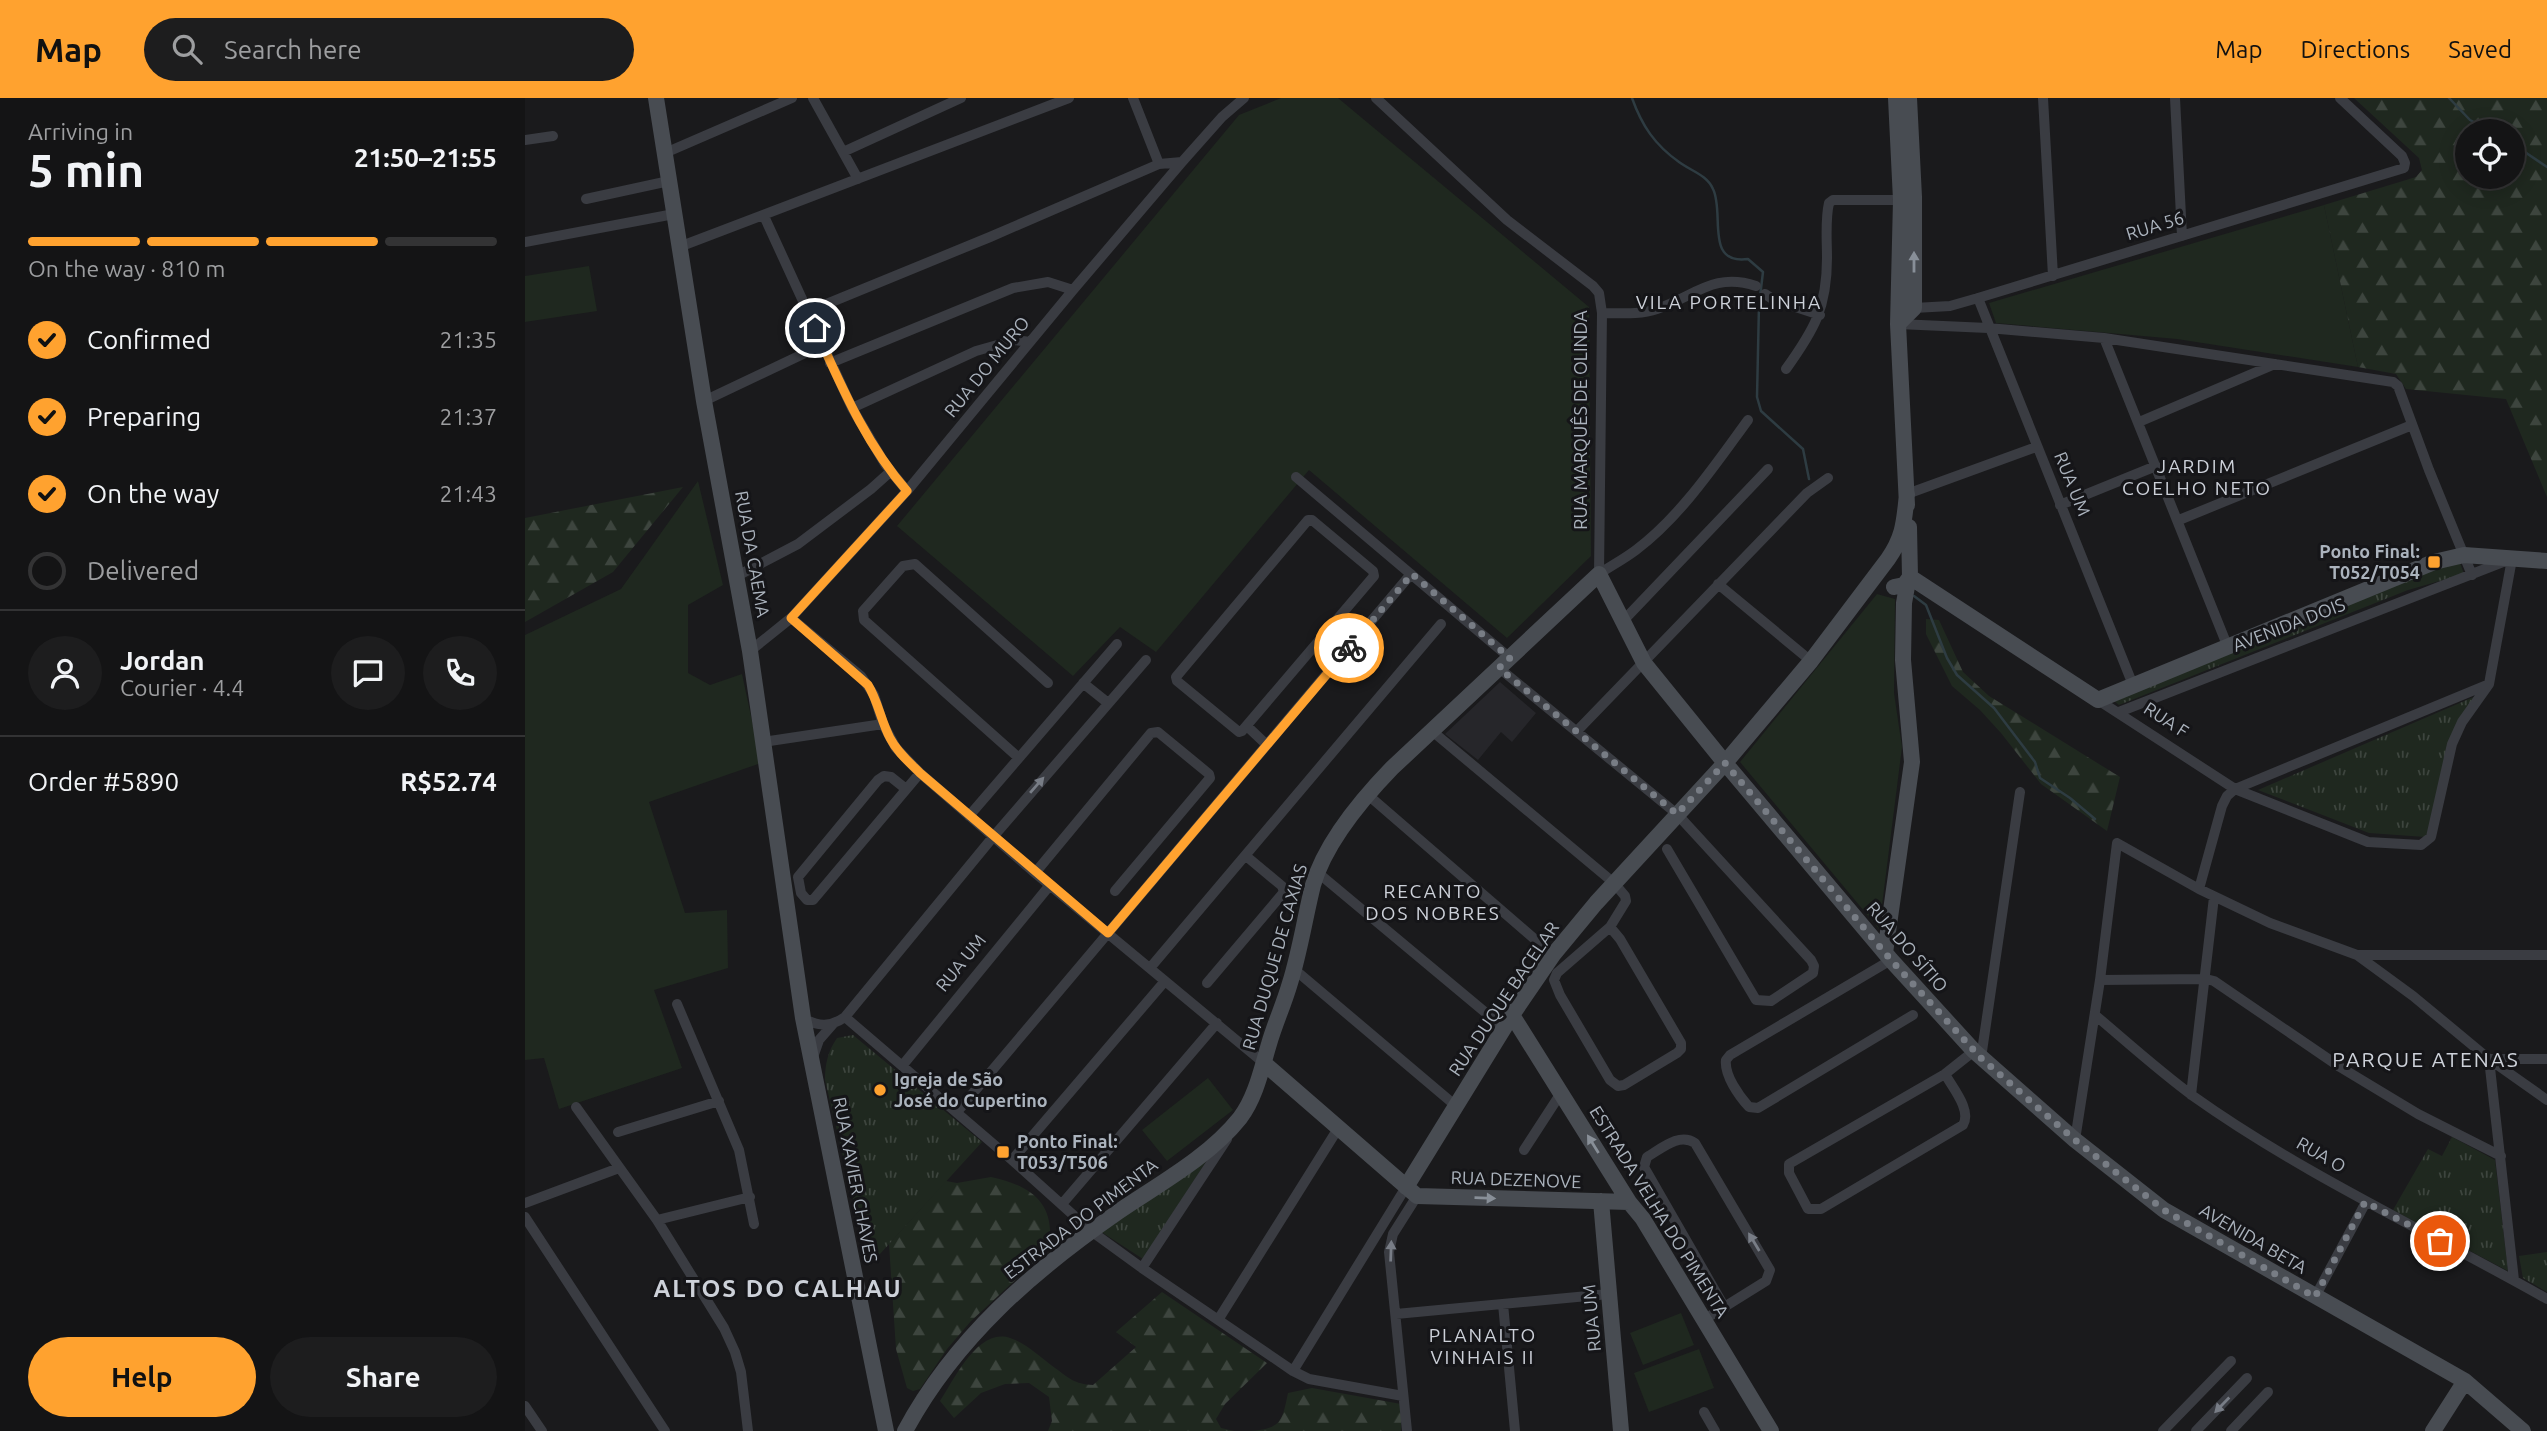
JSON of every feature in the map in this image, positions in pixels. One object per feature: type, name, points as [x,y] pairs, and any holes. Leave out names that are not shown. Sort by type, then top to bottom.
[{"type":"main road","name":"RUA DA CAEMA","points":[[656,98],[704,401],[750,651],[803,1018]]},
{"type":"main road","points":[[1888,957],[1912,762],[1904,685],[1904,603],[1897,580],[1907,494],[1898,324],[1901,200],[1896,98]]},
{"type":"main road","points":[[1898,324],[1914,308],[1914,197],[1909,98]]},
{"type":"main road","name":"RUA DUQUE BACELAR","points":[[1411,1192],[1456,1106],[1553,955],[1614,883],[1725,763],[1811,661],[1897,580],[1885,563],[1902,537],[1907,494]]},
{"type":"main road","name":"AVENIDA DOIS","points":[[2098,700],[2434,562],[2464,555],[2547,561]]},
{"type":"main road","name":"RUA F","points":[[1885,563],[1902,558],[1897,580],[2098,700]]},
{"type":"main road","name":"RUA MARQUÊS DE OLINDA","points":[[1599,574],[1644,663],[1725,763]]},
{"type":"main road","name":"RUA DUQUE DE CAXIAS","points":[[1242,1116],[1265,1064],[1269,1043],[1294,969],[1317,872],[1332,845],[1368,795],[1392,768],[1599,574]]},
{"type":"main road","name":"RUA DO SÍTIO","points":[[1725,763],[1888,957],[1977,1054],[2075,1140]]},
{"type":"main road","name":"RUA XAVIER CHAVES","points":[[803,1018],[886,1431]]},
{"type":"main road","name":"ESTRADA VELHA DO PIMENTA","points":[[1508,1022],[1561,1093],[1629,1202],[1643,1219],[1770,1431]]},
{"type":"main road","points":[[1265,1064],[1411,1192]]},
{"type":"main road","name":"ESTRADA DO PIMENTA","points":[[905,1431],[946,1367],[988,1316],[1044,1266],[1190,1163],[1242,1116]]},
{"type":"main road","name":"AVENIDA BETA","points":[[2075,1140],[2164,1210],[2465,1381],[2523,1431]]},
{"type":"main road","name":"RUA DEZENOVE","points":[[1411,1192],[1629,1202]]},
{"type":"main road","name":"RUA UM","points":[[1601,1201],[1621,1431]]},
{"type":"main road","points":[[2433,1431],[2465,1381]]},
{"type":"street","points":[[665,153],[792,98]]},
{"type":"street","points":[[813,98],[858,179]]},
{"type":"street","points":[[843,152],[961,98]]},
{"type":"street","points":[[679,247],[764,216],[1050,101],[1069,98]]},
{"type":"street","points":[[1133,98],[1159,164]]},
{"type":"street","name":"RUA DO MURO","points":[[750,651],[791,618],[907,491],[1182,162],[1222,117],[1244,98]]},
{"type":"street","name":"RUA MARQUÊS DE OLINDA","points":[[1376,98],[1507,220],[1599,293],[1602,313],[1599,574]]},
{"type":"street","points":[[2043,98],[2053,276]]},
{"type":"street","points":[[2175,98],[2182,236]]},
{"type":"street","name":"RUA 56","points":[[1914,308],[1950,306],[2404,169],[2402,156],[2340,98]]},
{"type":"street","points":[[525,140],[553,136]]},
{"type":"street","points":[[807,312],[991,237],[1159,164],[1182,162]]},
{"type":"street","points":[[586,199],[669,181]]},
{"type":"street","points":[[1786,369],[1820,315],[1826,276],[1829,203],[1833,200],[1901,200]]},
{"type":"street","points":[[525,242],[674,214]]},
{"type":"street","points":[[764,216],[852,408],[890,471],[907,491]]},
{"type":"street","points":[[1602,313],[1655,310],[1711,285],[1733,279],[1761,290],[1774,300],[1820,315]]},
{"type":"street","points":[[830,363],[953,310],[1013,288],[1048,282],[1073,290]]},
{"type":"street","name":"RUA UM","points":[[1978,298],[2133,685]]},
{"type":"street","points":[[1898,324],[1988,328],[2104,338],[2387,380],[2398,386],[2411,425],[2472,575]]},
{"type":"street","points":[[2104,338],[2227,645]]},
{"type":"street","points":[[852,408],[976,351],[1015,340],[1030,342]]},
{"type":"street","points":[[704,401],[822,345]]},
{"type":"street","points":[[2139,422],[2277,363]]},
{"type":"street","name":"RUA DUQUE DE CAXIAS","points":[[1599,574],[1637,550],[1665,523],[1703,480],[1748,420]]},
{"type":"street","points":[[2179,520],[2411,425]]},
{"type":"street","points":[[1907,494],[2036,447]]},
{"type":"street","points":[[2060,505],[2156,466]]},
{"type":"street","points":[[1623,621],[1768,469]]},
{"type":"street","points":[[737,576],[798,544],[871,489],[890,471]]},
{"type":"street","points":[[1296,477],[1412,574],[1577,731],[1677,814],[1811,960],[1813,973],[1771,1001],[1756,1000],[1667,849]]},
{"type":"street","points":[[1577,731],[1807,493],[1828,478]]},
{"type":"street","points":[[1311,520],[1373,571],[1374,576],[1247,726],[1242,731],[1237,731],[1177,681],[1176,677],[1311,520]]},
{"type":"street","points":[[2199,889],[2222,806],[2235,789],[2489,684],[2512,559]]},
{"type":"street","name":"AVENIDA DOIS","points":[[2119,712],[2512,559]]},
{"type":"street","points":[[1019,758],[865,621],[863,611],[903,566],[915,564],[1048,683]]},
{"type":"street","points":[[957,1112],[1267,745],[1277,726],[1412,574]]},
{"type":"street","points":[[1719,584],[1811,661]]},
{"type":"street","points":[[791,618],[861,676],[874,695],[883,724],[896,748],[920,773],[1035,873],[1265,1064]]},
{"type":"street","points":[[1150,968],[1441,624]]},
{"type":"street","points":[[969,816],[1117,644]]},
{"type":"street","points":[[812,1064],[819,1040],[833,1024],[845,1017],[993,837],[1146,660]]},
{"type":"street","points":[[1083,683],[1108,704]]},
{"type":"street","name":"RUA F","points":[[2098,700],[2235,789],[2368,842],[2421,845],[2431,837],[2452,744],[2462,722],[2489,684]]},
{"type":"street","points":[[763,742],[883,724]]},
{"type":"street","points":[[1247,726],[1267,745]]},
{"type":"street","points":[[1431,731],[1614,883],[1626,901],[1610,927],[1557,973],[1555,980],[1560,995],[1610,1080],[1618,1086],[1677,1053],[1681,1049],[1681,1043],[1620,939],[1610,927]]},
{"type":"street","points":[[1035,873],[1151,733],[1158,732],[1209,774],[1210,778],[1115,891]]},
{"type":"street","points":[[906,789],[891,777],[884,776],[878,780],[798,877],[800,893],[807,900],[813,900],[920,773]]},
{"type":"street","points":[[1945,1073],[1966,1112],[1963,1125],[1821,1209],[1808,1209],[1789,1173],[1789,1164],[1977,1054],[2020,792]]},
{"type":"street","points":[[1368,795],[1553,955]]},
{"type":"street","points":[[2075,1140],[2100,980],[2117,843],[2214,897],[2270,923],[2357,955],[2413,996],[2489,1059],[2547,1100]]},
{"type":"street","points":[[1207,983],[1284,892],[1282,886],[1246,856]]},
{"type":"street","points":[[1317,872],[1508,1022]]},
{"type":"street","name":"RUA UM","points":[[902,1066],[1050,885]]},
{"type":"street","points":[[2192,1095],[2214,897]]},
{"type":"street","points":[[2357,955],[2547,954]]},
{"type":"street","points":[[1888,957],[1730,1055],[1726,1060],[1727,1073],[1749,1107],[1758,1108],[1913,1015]]},
{"type":"street","points":[[1294,969],[1456,1106]]},
{"type":"street","points":[[2100,980],[2206,979],[2224,986],[2351,1073],[2418,1114],[2501,1156]]},
{"type":"street","points":[[1013,1160],[1165,981]]},
{"type":"street","points":[[677,1004],[739,1150],[754,1224]]},
{"type":"street","name":"RUA O","points":[[2095,1015],[2192,1095],[2256,1138],[2365,1202],[2547,1299]]},
{"type":"street","points":[[845,1017],[1013,1160],[1091,1231],[1293,1371],[1309,1379],[1403,1396]]},
{"type":"street","points":[[803,1018],[816,1024],[833,1024]]},
{"type":"street","points":[[1062,1204],[1217,1023]]},
{"type":"street","points":[[2489,1059],[2547,1059]]},
{"type":"street","points":[[2489,1059],[2514,1280]]},
{"type":"street","points":[[1524,1150],[1561,1093]]},
{"type":"street","points":[[618,1132],[719,1101]]},
{"type":"street","points":[[576,1107],[619,1168],[661,1219],[724,1328],[741,1372],[748,1431]]},
{"type":"street","name":"RUA DUQUE DE CAXIAS","points":[[1142,1268],[1242,1116]]},
{"type":"street","points":[[1218,1320],[1339,1127]]},
{"type":"street","points":[[1705,1319],[1725,1308],[1766,1281],[1770,1270],[1695,1143],[1680,1138],[1647,1157],[1644,1167],[1725,1308]]},
{"type":"street","points":[[525,1203],[619,1168]]},
{"type":"street","points":[[1407,1431],[1390,1244],[1411,1192]]},
{"type":"street","name":"RUA DUQUE BACELAR","points":[[1293,1371],[1411,1192]]},
{"type":"street","points":[[661,1219],[750,1197]]},
{"type":"street","points":[[2315,1297],[2365,1202]]},
{"type":"street","points":[[525,1217],[666,1431]]},
{"type":"street","points":[[1396,1314],[1609,1294]]},
{"type":"street","points":[[1503,1304],[1515,1431]]},
{"type":"street","points":[[2163,1431],[2231,1361]]},
{"type":"street","points":[[2196,1431],[2247,1378]]},
{"type":"street","points":[[2231,1431],[2268,1392]]},
{"type":"street","points":[[525,1406],[542,1431]]},
{"type":"street","points":[[1704,1412],[1715,1431]]},
{"type":"shaded area","points":[[1500,682],[1536,713],[1512,742],[1501,732],[1478,760],[1445,734]]},
{"type":"green space","points":[[1281,98],[1338,98],[1589,307],[1591,556],[1507,638],[1309,470],[1156,652],[1120,627],[1073,676],[897,526],[1239,115]]},
{"type":"green space","points":[[2354,98],[2547,98],[2547,497],[2506,399],[2406,389],[2396,374],[2358,367],[2324,205],[2416,177],[2422,170],[2419,158]]},
{"type":"green space","points":[[2324,205],[2358,367],[2177,339],[1996,323],[1989,303]]},
{"type":"green space","points":[[589,266],[597,311],[525,322],[525,276]]},
{"type":"green space","points":[[698,481],[723,585],[688,605],[688,673],[710,685],[742,674],[761,763],[649,802],[685,913],[727,910],[728,968],[654,990],[682,1068],[559,1109],[544,1058],[525,1060],[525,635],[621,589]]},
{"type":"green space","points":[[683,487],[613,572],[525,622],[525,518]]},
{"type":"green space","points":[[2460,563],[2464,574],[2408,590],[2119,705],[2112,699],[2434,566]]},
{"type":"green space","points":[[1877,594],[1895,599],[1894,693],[1902,747],[1879,929],[1740,762]]},
{"type":"green space","points":[[1926,619],[1939,620],[1963,672],[1989,696],[2120,777],[2107,831],[2041,784],[2001,733],[1952,686],[1926,634]]},
{"type":"green space","points":[[2476,696],[2460,719],[2426,837],[2369,833],[2258,790]]},
{"type":"green space","points":[[853,1035],[982,1142],[869,1266],[825,1080],[828,1058],[837,1038]]},
{"type":"green space","points":[[1208,1078],[1233,1110],[1167,1161],[1142,1130]]},
{"type":"green space","points":[[2452,1137],[2495,1160],[2508,1271],[2393,1210],[2428,1149],[2442,1156]]},
{"type":"green space","points":[[1209,1157],[1143,1259],[1100,1231]]},
{"type":"green space","points":[[991,1177],[1018,1186],[1038,1199],[1049,1220],[1049,1249],[971,1321],[947,1349],[920,1389],[913,1391],[907,1388],[896,1349],[889,1244],[946,1181],[957,1183]]},
{"type":"green space","points":[[2547,1252],[2547,1292],[2523,1278],[2519,1256]]},
{"type":"green space","points":[[1162,1292],[1267,1363],[1225,1404],[1216,1419],[1221,1428],[1234,1431],[1048,1431],[1052,1421],[1049,1397],[1029,1383],[1005,1384],[981,1393],[954,1418],[940,1401],[977,1348],[998,1337],[1022,1343],[1072,1380],[1093,1385],[1136,1347],[1116,1332]]},
{"type":"green space","points":[[1681,1313],[1694,1345],[1643,1365],[1630,1333]]},
{"type":"green space","points":[[1699,1349],[1714,1388],[1649,1412],[1634,1373]]},
{"type":"green space","points":[[1312,1388],[1401,1404],[1401,1431],[1249,1431],[1274,1426],[1284,1411],[1288,1393]]},
{"type":"waterway","points":[[1632,98],[1656,142],[1710,184],[1716,199],[1721,246],[1726,254],[1734,259],[1748,259],[1763,272],[1759,305],[1757,397],[1761,411],[1803,449],[1809,479]]},
{"type":"waterway","points":[[2449,98],[2469,119]]},
{"type":"waterway","points":[[2525,152],[2547,167]]},
{"type":"waterway","points":[[1914,596],[1926,605],[1947,658],[1957,675],[1994,708],[2035,762],[2040,778],[2095,819]]},
{"type":"way so far","points":[[1349,648],[1412,574],[1510,658],[1499,668],[1677,814],[1725,763],[1891,960],[1981,1058],[2075,1140],[2164,1210],[2315,1297],[2365,1202],[2440,1241]]},
{"type":"place","name":"Ponto Final: T052/T054","points":[[2434,562]]},
{"type":"place","name":"Igreja de São José do Cupertino","points":[[880,1090]]},
{"type":"place","name":"Ponto Final: T053/T506","points":[[1003,1152]]},
{"type":"district","name":"VILA PORTELINHA","points":[[1729,302]]},
{"type":"district","name":"JARDIM COELHO NETO","points":[[2197,477]]},
{"type":"district","name":"RECANTO DOS NOBRES","points":[[1433,902]]},
{"type":"district","name":"PARQUE ATENAS","points":[[2426,1060]]},
{"type":"district","name":"ALTOS DO CALHAU","points":[[778,1289]]},
{"type":"district","name":"PLANALTO VINHAIS II","points":[[1483,1346]]},
{"type":"route","points":[[815,328],[868,438],[907,491],[791,618],[861,676],[874,695],[883,724],[896,748],[920,773],[1108,933],[1349,648]]}]
